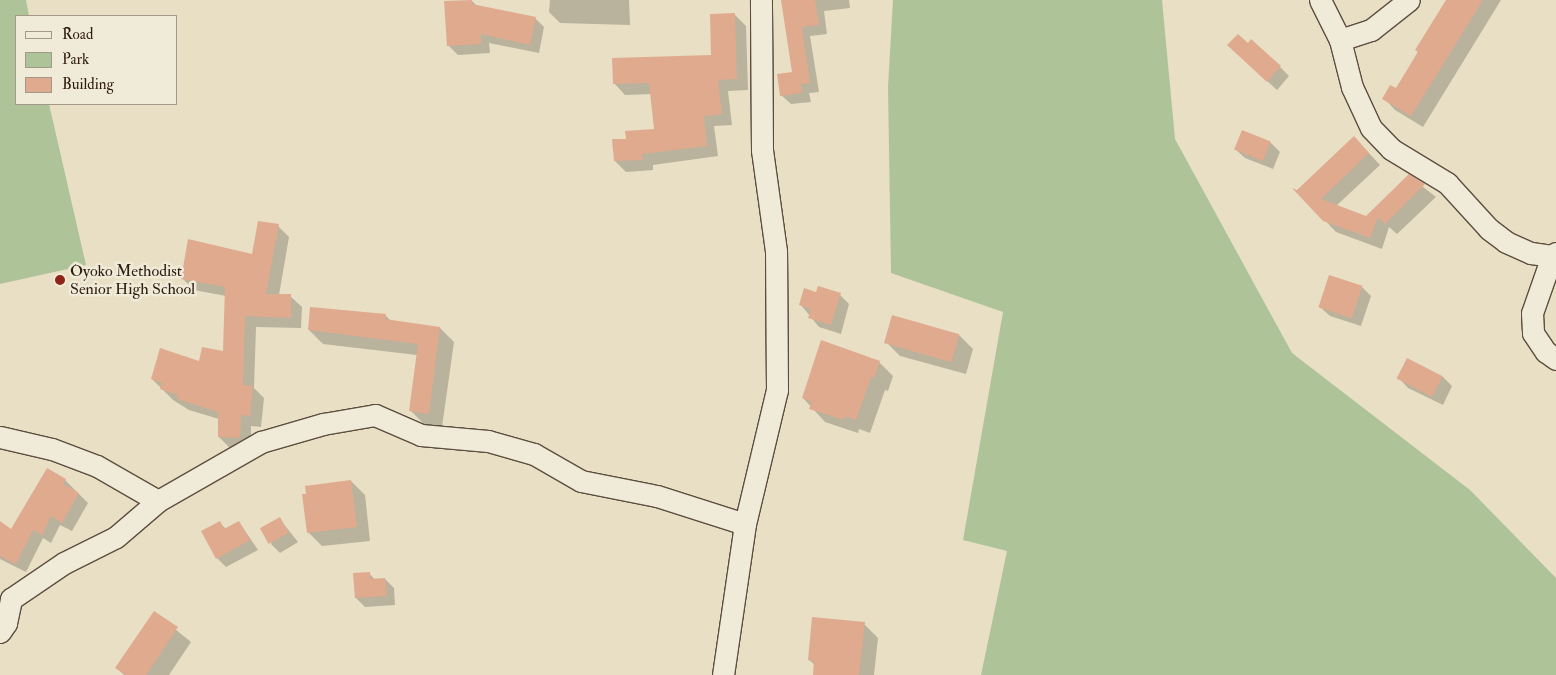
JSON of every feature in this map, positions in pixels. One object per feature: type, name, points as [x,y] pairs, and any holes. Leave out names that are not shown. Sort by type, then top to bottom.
[{"type":"street","points":[[723,675],[745,524],[777,390],[776,251],[762,150],[761,0]]},
{"type":"street","points":[[1320,0],[1340,40],[1354,95],[1370,128],[1391,149],[1447,183],[1489,230],[1506,242],[1531,252],[1554,254],[1533,320],[1534,333],[1546,352],[1556,359]]},
{"type":"street","points":[[1340,40],[1371,30],[1409,0]]},
{"type":"street","points":[[0,632],[6,623],[11,599],[64,563],[116,537],[158,501],[262,442],[324,424],[375,415],[421,435],[488,441],[534,454],[581,481],[657,496],[745,524]]},
{"type":"street","points":[[0,437],[52,449],[98,466],[158,501]]},
{"type":"green space","points":[[0,0],[26,0],[29,15],[15,15],[15,105],[49,105],[86,265],[0,284]]},
{"type":"green space","points":[[893,0],[1162,0],[1175,139],[1292,353],[1470,490],[1556,578],[1556,675],[981,675],[1007,551],[963,540],[1003,312],[891,273],[888,87]]},
{"type":"building","points":[[472,0],[472,4],[536,17],[530,45],[481,34],[481,44],[447,46],[444,1]]},
{"type":"building","points":[[781,0],[815,0],[819,25],[802,27],[810,83],[801,84],[802,93],[780,96],[777,74],[792,72]]},
{"type":"building","points":[[1446,0],[1483,0],[1411,116],[1382,99],[1390,85],[1396,88],[1418,52],[1415,50]]},
{"type":"building","points":[[735,13],[737,79],[718,80],[722,114],[704,116],[707,146],[642,154],[643,160],[614,161],[612,139],[626,139],[625,131],[654,129],[649,83],[613,84],[612,58],[711,55],[710,14]]},
{"type":"building","points":[[1238,34],[1248,43],[1251,39],[1281,66],[1267,82],[1227,45]]},
{"type":"building","points":[[1242,130],[1271,142],[1263,161],[1234,149]]},
{"type":"building","points":[[1354,136],[1369,153],[1321,199],[1366,216],[1409,174],[1425,184],[1385,224],[1378,217],[1370,238],[1323,221],[1292,188],[1297,190]]},
{"type":"building","points":[[258,221],[279,224],[266,294],[291,294],[291,318],[245,316],[243,385],[253,386],[250,416],[241,415],[240,438],[218,437],[218,412],[177,399],[178,395],[160,389],[162,383],[151,379],[160,348],[199,361],[202,347],[223,351],[225,287],[181,279],[188,239],[252,254]]},
{"type":"building","points":[[1329,275],[1362,286],[1352,318],[1318,307]]},
{"type":"building","points":[[818,286],[841,293],[831,325],[808,318],[811,309],[799,305],[804,288],[816,292]]},
{"type":"building","points":[[310,307],[386,314],[385,319],[440,327],[429,414],[409,411],[418,344],[308,330]]},
{"type":"building","points":[[892,315],[959,334],[951,362],[884,343]]},
{"type":"building","points":[[821,340],[880,361],[874,378],[871,377],[856,420],[845,416],[844,420],[809,409],[812,402],[802,398]]},
{"type":"building","points":[[1407,358],[1443,376],[1432,397],[1397,378]]},
{"type":"building","points":[[47,468],[66,479],[63,484],[79,493],[62,523],[51,516],[42,535],[33,530],[16,564],[0,556],[0,521],[11,529]]},
{"type":"building","points":[[351,480],[357,527],[307,533],[302,494],[306,494],[305,486]]},
{"type":"building","points":[[280,517],[289,533],[269,544],[260,528]]},
{"type":"building","points":[[220,521],[224,529],[239,521],[250,540],[216,559],[201,531]]},
{"type":"building","points":[[370,572],[370,579],[385,578],[387,596],[355,598],[353,573]]},
{"type":"building","points":[[154,611],[178,627],[146,675],[126,675],[115,668]]},
{"type":"building","points":[[812,617],[865,622],[859,675],[813,675],[814,661],[808,660]]},
{"type":"place","name":"Oyoko Methodist Senior High School","points":[[60,280]]}]
